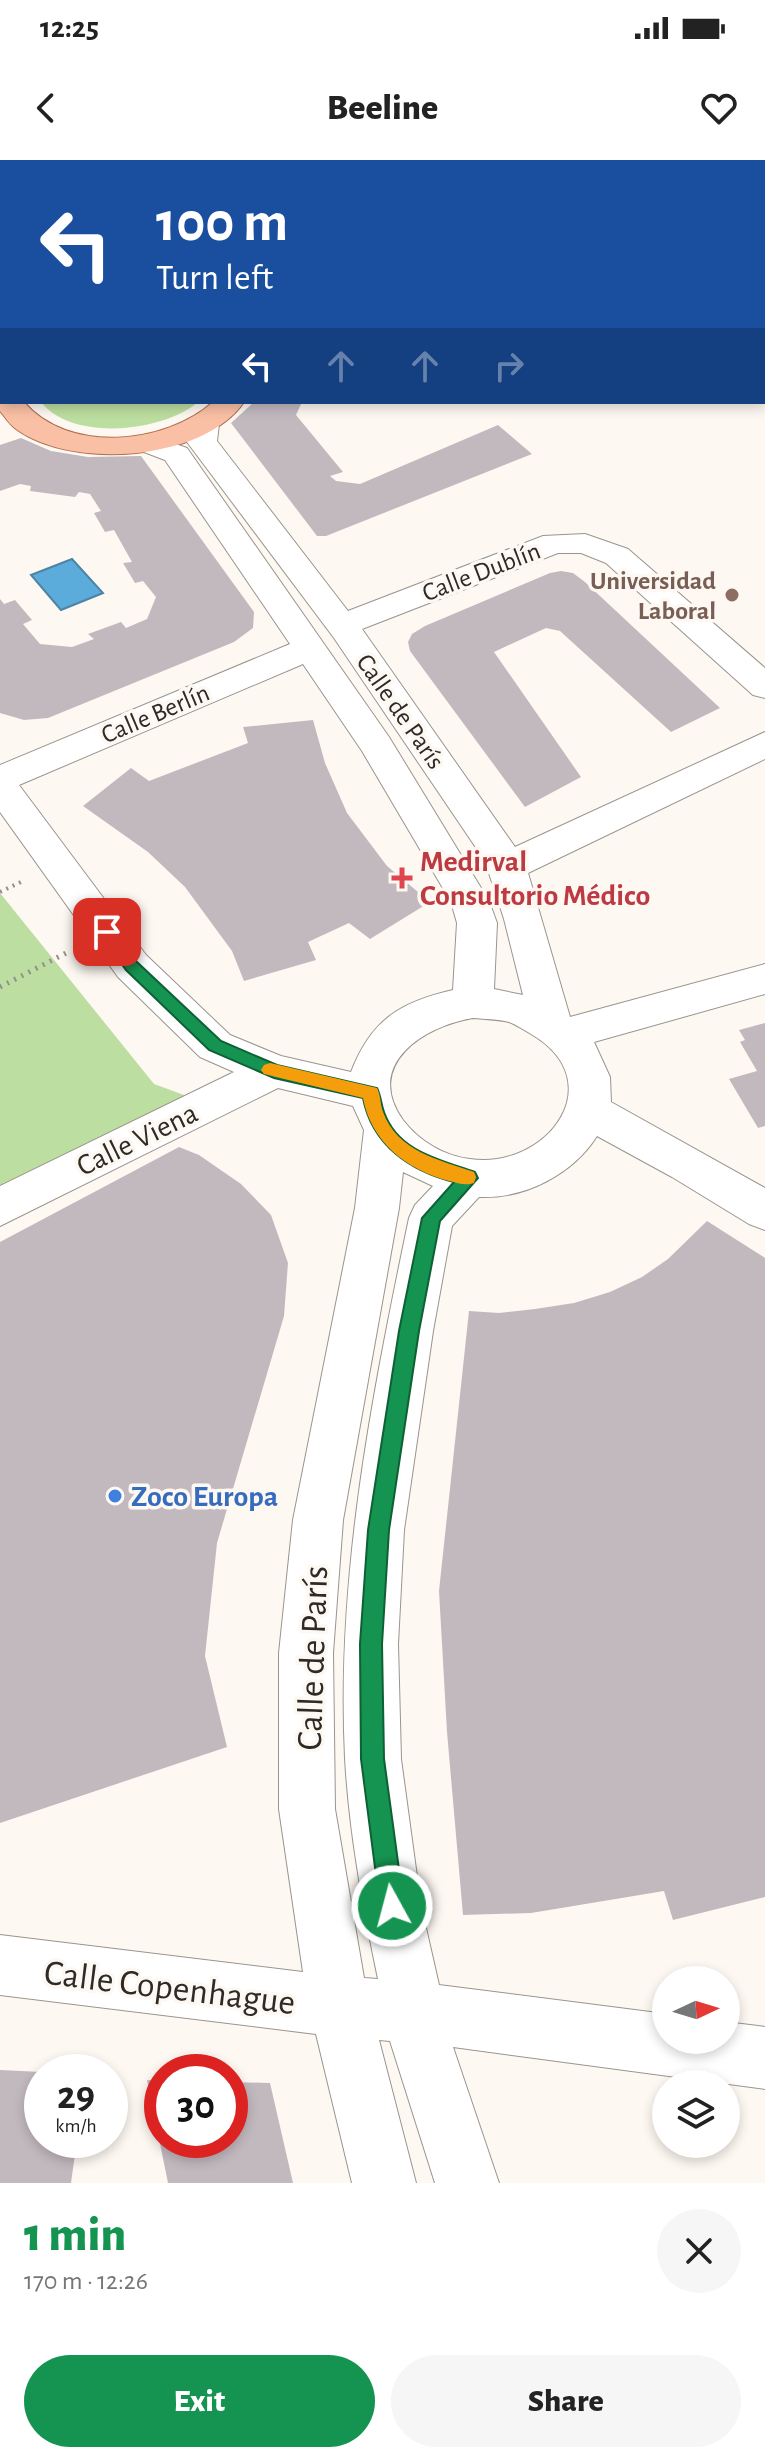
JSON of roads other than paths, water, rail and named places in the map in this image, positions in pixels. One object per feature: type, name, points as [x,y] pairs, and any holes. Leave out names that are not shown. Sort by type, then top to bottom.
[{"type":"main road","points":[[9,404],[14,413],[33,428],[57,438],[85,444],[147,443],[177,435],[204,424],[228,404]]},
{"type":"main road","points":[[0,434],[33,428]]},
{"type":"street","name":"Calle de París","points":[[204,424],[202,442],[326,636],[408,795],[470,901],[477,923],[473,1002]]},
{"type":"street","name":"Calle de París","points":[[147,443],[176,454],[326,636],[412,724],[507,867],[519,897],[556,1029]]},
{"type":"street","name":"Calle Dublín","points":[[326,636],[554,543],[585,544],[617,556],[765,687]]},
{"type":"street","name":"Calle Berlín","points":[[0,782],[326,636]]},
{"type":"street","points":[[507,867],[765,744]]},
{"type":"street","points":[[0,782],[132,966],[215,1046],[378,1112]]},
{"type":"street","points":[[556,1029],[765,979]]},
{"type":"street","points":[[473,1002],[501,1004],[526,1012],[556,1029],[577,1051],[587,1070],[589,1111],[578,1134],[559,1155],[533,1169],[502,1178],[469,1178],[435,1170],[406,1153],[378,1112],[373,1069],[383,1048],[399,1030],[421,1015],[446,1006],[473,1002]]},
{"type":"street","name":"Calle Viena","points":[[0,1207],[274,1071]]},
{"type":"street","points":[[589,1111],[688,1164],[765,1211]]},
{"type":"street","name":"Calle de París","points":[[378,1112],[377,1208],[318,1520],[306,1653],[307,1809],[321,1910],[340,2007],[384,2183]]},
{"type":"street","name":"Calle de París","points":[[467,2183],[423,2052],[392,1906],[373,1759],[371,1644],[377,1544],[406,1345],[431,1218],[469,1178]]},
{"type":"street","name":"Calle Copenhague","points":[[0,1965],[340,2007],[415,2012],[765,2058]]},
{"type":"water","points":[[72,559],[103,593],[61,610],[31,575]]},
{"type":"place","name":"Universidad Laboral","points":[[732,595]]},
{"type":"place","name":"Medirval Consultorio Médico","points":[[402,878]]},
{"type":"place","name":"Zoco Europa","points":[[115,1496]]}]
